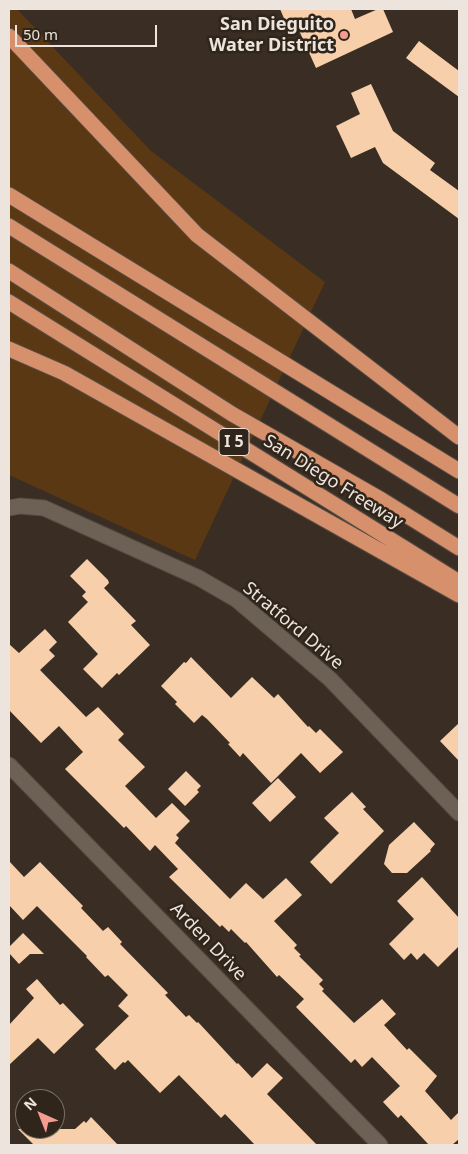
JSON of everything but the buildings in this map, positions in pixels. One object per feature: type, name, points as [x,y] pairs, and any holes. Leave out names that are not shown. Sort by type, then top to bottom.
[{"type":"highway","points":[[9,36],[197,235],[459,437]]},
{"type":"highway","points":[[9,195],[459,471]]},
{"type":"highway","points":[[9,226],[459,506]]},
{"type":"highway","points":[[9,270],[232,414],[382,500],[459,548]]},
{"type":"highway","name":"San Diego Freeway","points":[[9,302],[459,582]]},
{"type":"highway","points":[[9,349],[64,373],[459,595]]},
{"type":"street","name":"Stratford Drive","points":[[9,508],[20,506],[44,508],[199,578],[237,600],[330,679],[459,813]]},
{"type":"street","name":"Arden Drive","points":[[9,765],[380,1145]]},
{"type":"shaded area","points":[[9,9],[17,9],[151,151],[325,282],[195,560],[9,475]]},
{"type":"place","name":"San Dieguito Water District","points":[[344,35]]}]
